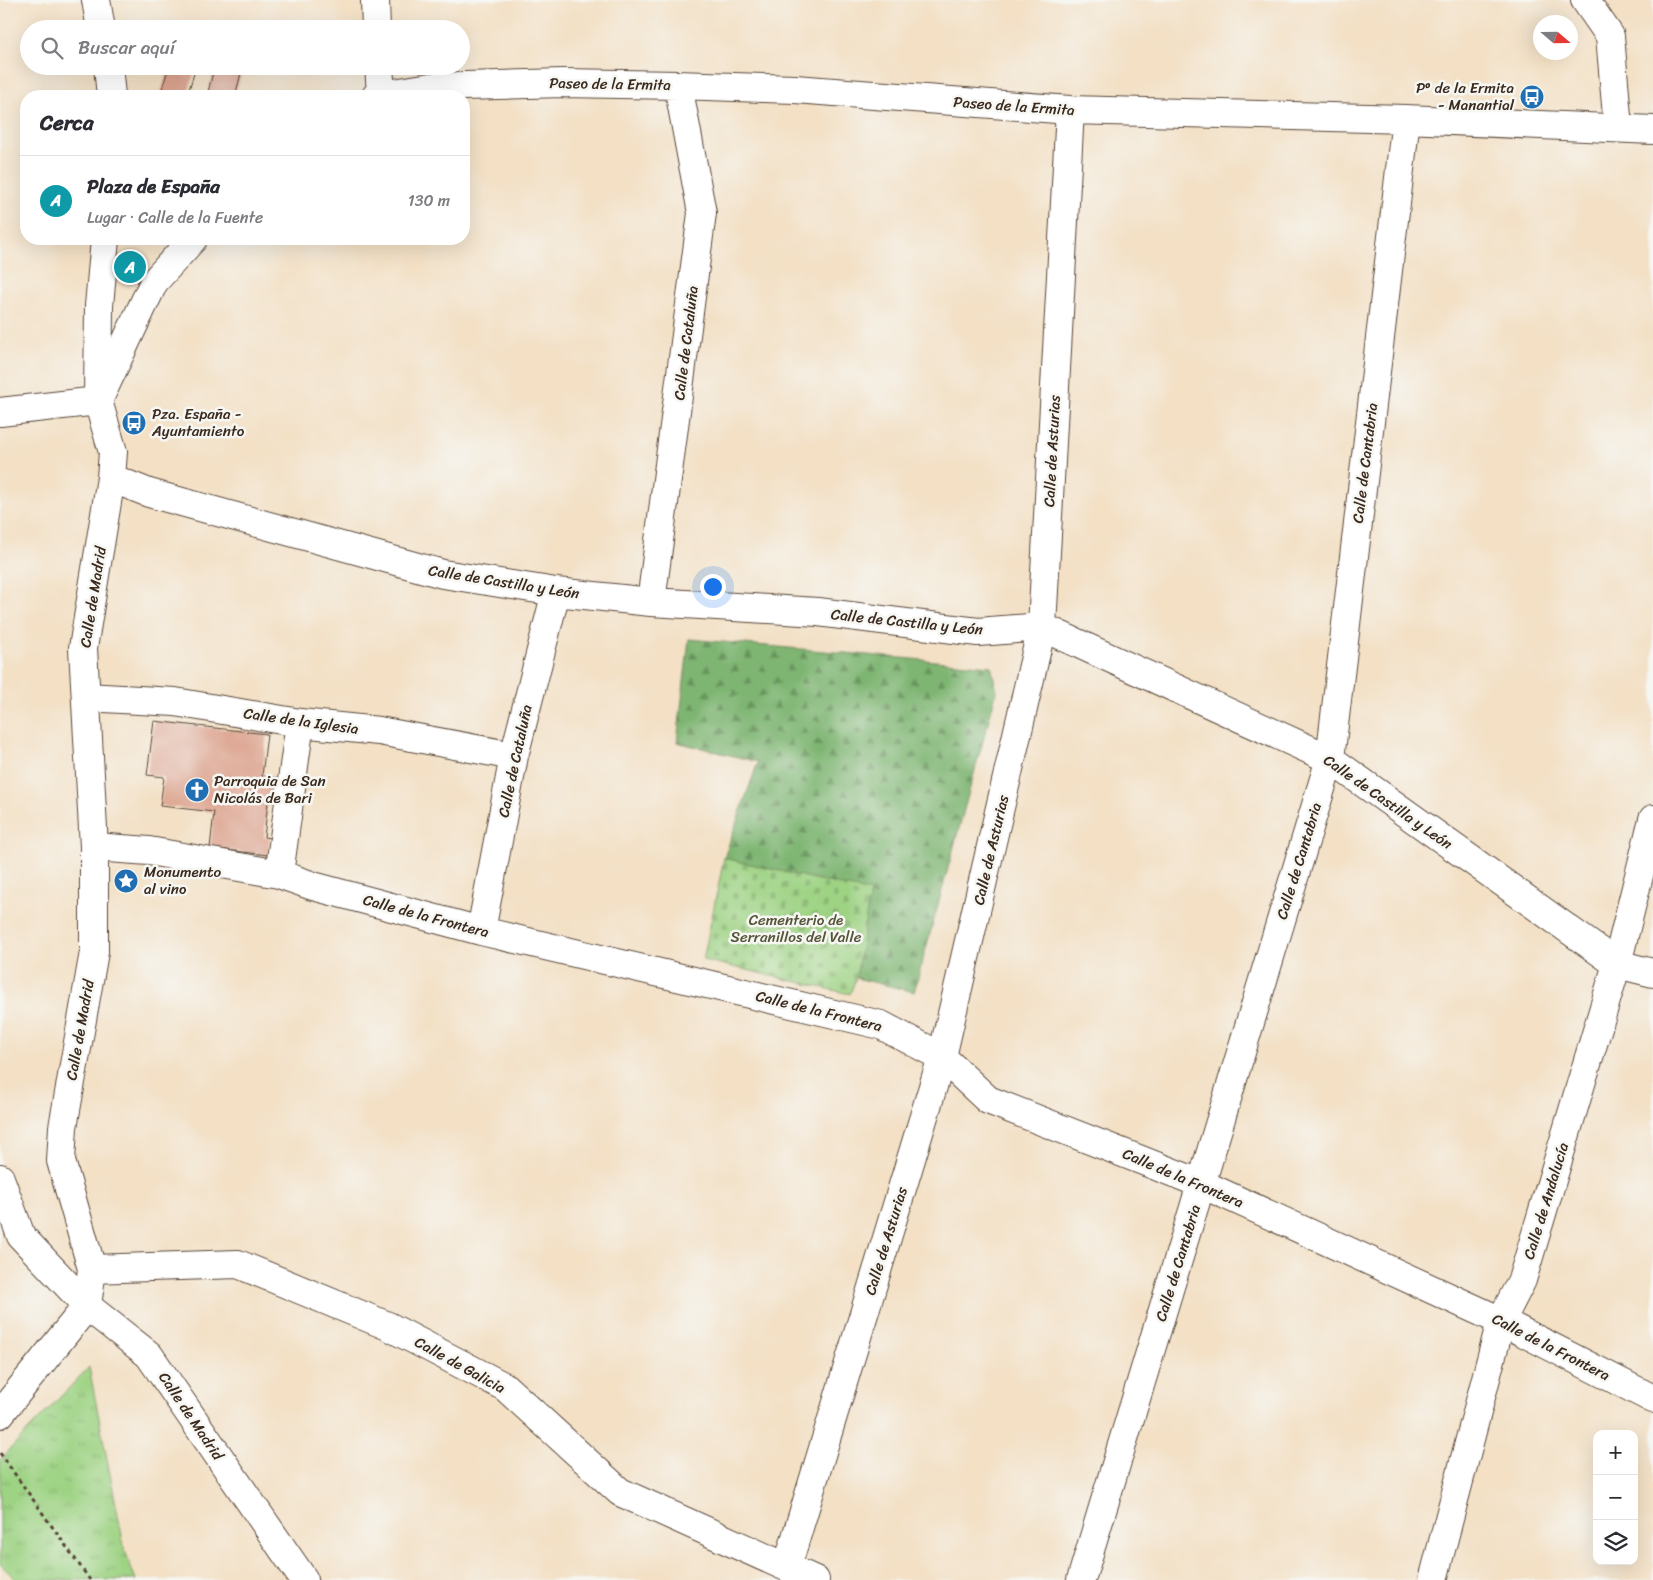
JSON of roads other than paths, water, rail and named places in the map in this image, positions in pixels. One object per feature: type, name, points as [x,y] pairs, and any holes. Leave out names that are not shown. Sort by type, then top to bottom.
[{"type":"street","points":[[96,0],[99,20]]},
{"type":"street","points":[[375,0],[376,20]]},
{"type":"street","points":[[1584,0],[1610,36],[1618,128]]},
{"type":"street","points":[[109,75],[110,90]]},
{"type":"street","points":[[379,75],[379,90]]},
{"type":"street","name":"Paseo de la Ermita","points":[[417,90],[440,87],[563,83],[678,85],[795,90],[1070,110],[1406,119],[1653,130]]},
{"type":"street","name":"Calle de Cataluña","points":[[652,602],[702,213],[678,85]]},
{"type":"street","name":"Calle de Asturias","points":[[787,1567],[942,1057],[1042,627],[1070,110]]},
{"type":"street","name":"Calle de Cantabria","points":[[1081,1580],[1330,759],[1406,119]]},
{"type":"street","name":"Calle de Madrid","points":[[105,245],[99,306],[98,401],[113,452],[111,478],[84,648],[94,847],[94,952],[64,1127],[61,1161],[92,1269],[87,1306],[149,1355],[304,1580]]},
{"type":"street","points":[[0,412],[98,401],[154,282],[188,245]]},
{"type":"street","name":"Calle de Castilla y León","points":[[111,478],[149,493],[443,574],[556,592],[652,602],[818,612],[978,632],[1042,627],[1330,759],[1617,964],[1653,973]]},
{"type":"street","name":"Calle de Cataluña","points":[[481,931],[514,756],[556,592]]},
{"type":"street","name":"Calle de la Iglesia","points":[[86,697],[175,702],[300,723],[379,731],[514,756]]},
{"type":"street","points":[[279,874],[300,723]]},
{"type":"street","name":"Calle de Andalucía","points":[[1433,1580],[1501,1321],[1522,1280],[1617,964],[1653,819]]},
{"type":"street","name":"Calle de la Frontera","points":[[94,847],[148,851],[279,874],[313,886],[481,931],[881,1025],[942,1057],[988,1100],[1202,1184],[1501,1321],[1653,1399]]},
{"type":"street","points":[[0,1178],[21,1236],[87,1306],[0,1414]]},
{"type":"street","name":"Calle de Galicia","points":[[92,1269],[238,1264],[379,1322],[505,1387],[620,1492],[815,1580]]},
{"type":"place","name":"Pº de la Ermita - Manantial","points":[[1532,97]]},
{"type":"place","name":"Plaza de España","points":[[130,267]]},
{"type":"place","name":"Pza. España - Ayuntamiento","points":[[134,423]]},
{"type":"place","name":"Parroquia de San Nicolás de Bari","points":[[197,790]]},
{"type":"place","name":"Monumento al vino","points":[[126,881]]},
{"type":"park label","name":"Cementerio de Serranillos del Valle","points":[[796,928]]}]
